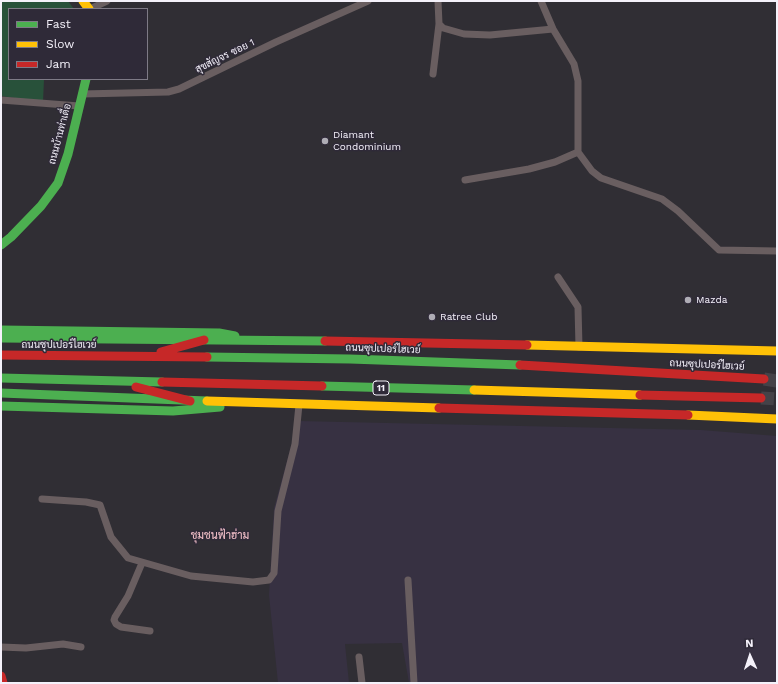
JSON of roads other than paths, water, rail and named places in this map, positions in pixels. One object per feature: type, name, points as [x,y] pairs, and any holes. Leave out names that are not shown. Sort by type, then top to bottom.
[{"type":"main road","name":"ถนนบ้านท่าเดื่อ","points":[[1,245],[11,237],[41,206],[58,182],[68,154],[86,80]]},
{"type":"main road","points":[[1,330],[219,333],[259,340]]},
{"type":"main road","points":[[1,338],[259,340],[752,350],[775,352]]},
{"type":"main road","points":[[144,356],[204,340]]},
{"type":"main road","points":[[752,350],[777,343]]},
{"type":"main road","name":"ถนนซุปเปอร์ไฮเวย์","points":[[1,355],[350,359],[479,363],[764,379]]},
{"type":"main road","name":"11","points":[[1,378],[761,398]]},
{"type":"main road","points":[[114,381],[190,401]]},
{"type":"main road","points":[[1,393],[299,405],[774,417]]},
{"type":"main road","points":[[1,406],[173,411],[194,410],[245,403]]},
{"type":"main road","points":[[1,676],[3,683]]},
{"type":"street","points":[[91,8],[107,1]]},
{"type":"street","name":"สุขสัญจร ซอย 1","points":[[82,94],[168,92],[179,89],[276,42],[368,1]]},
{"type":"street","points":[[433,74],[439,24],[438,1]]},
{"type":"street","points":[[541,1],[554,30],[574,64],[578,81],[578,152],[592,171],[601,178],[662,199],[678,211],[719,250],[777,251]]},
{"type":"street","points":[[439,24],[443,28],[464,34],[490,35],[554,30]]},
{"type":"street","points":[[1,100],[79,106]]},
{"type":"street","points":[[465,180],[529,169],[556,162],[578,152]]},
{"type":"street","points":[[558,276],[578,307],[579,347]]},
{"type":"street","points":[[42,499],[86,502],[100,505],[111,537],[128,558],[142,563],[191,576],[253,582],[269,580],[274,573],[278,511],[295,444],[299,405]]},
{"type":"street","points":[[142,563],[128,596],[114,620],[116,624],[121,627],[150,631]]},
{"type":"street","points":[[408,580],[414,683]]},
{"type":"street","points":[[1,647],[26,648],[63,644],[81,647]]},
{"type":"street","points":[[359,657],[362,683]]},
{"type":"tunnel","points":[[764,379],[777,381]]},
{"type":"tunnel","points":[[761,398],[777,399]]},
{"type":"place","name":"Diamant Condominium","points":[[325,141]]},
{"type":"place","name":"Mazda","points":[[688,300]]},
{"type":"place","name":"Ratree Club","points":[[432,317]]},
{"type":"district","name":"ชุมชนฟ้าฮ่าม","points":[[220,536]]}]
